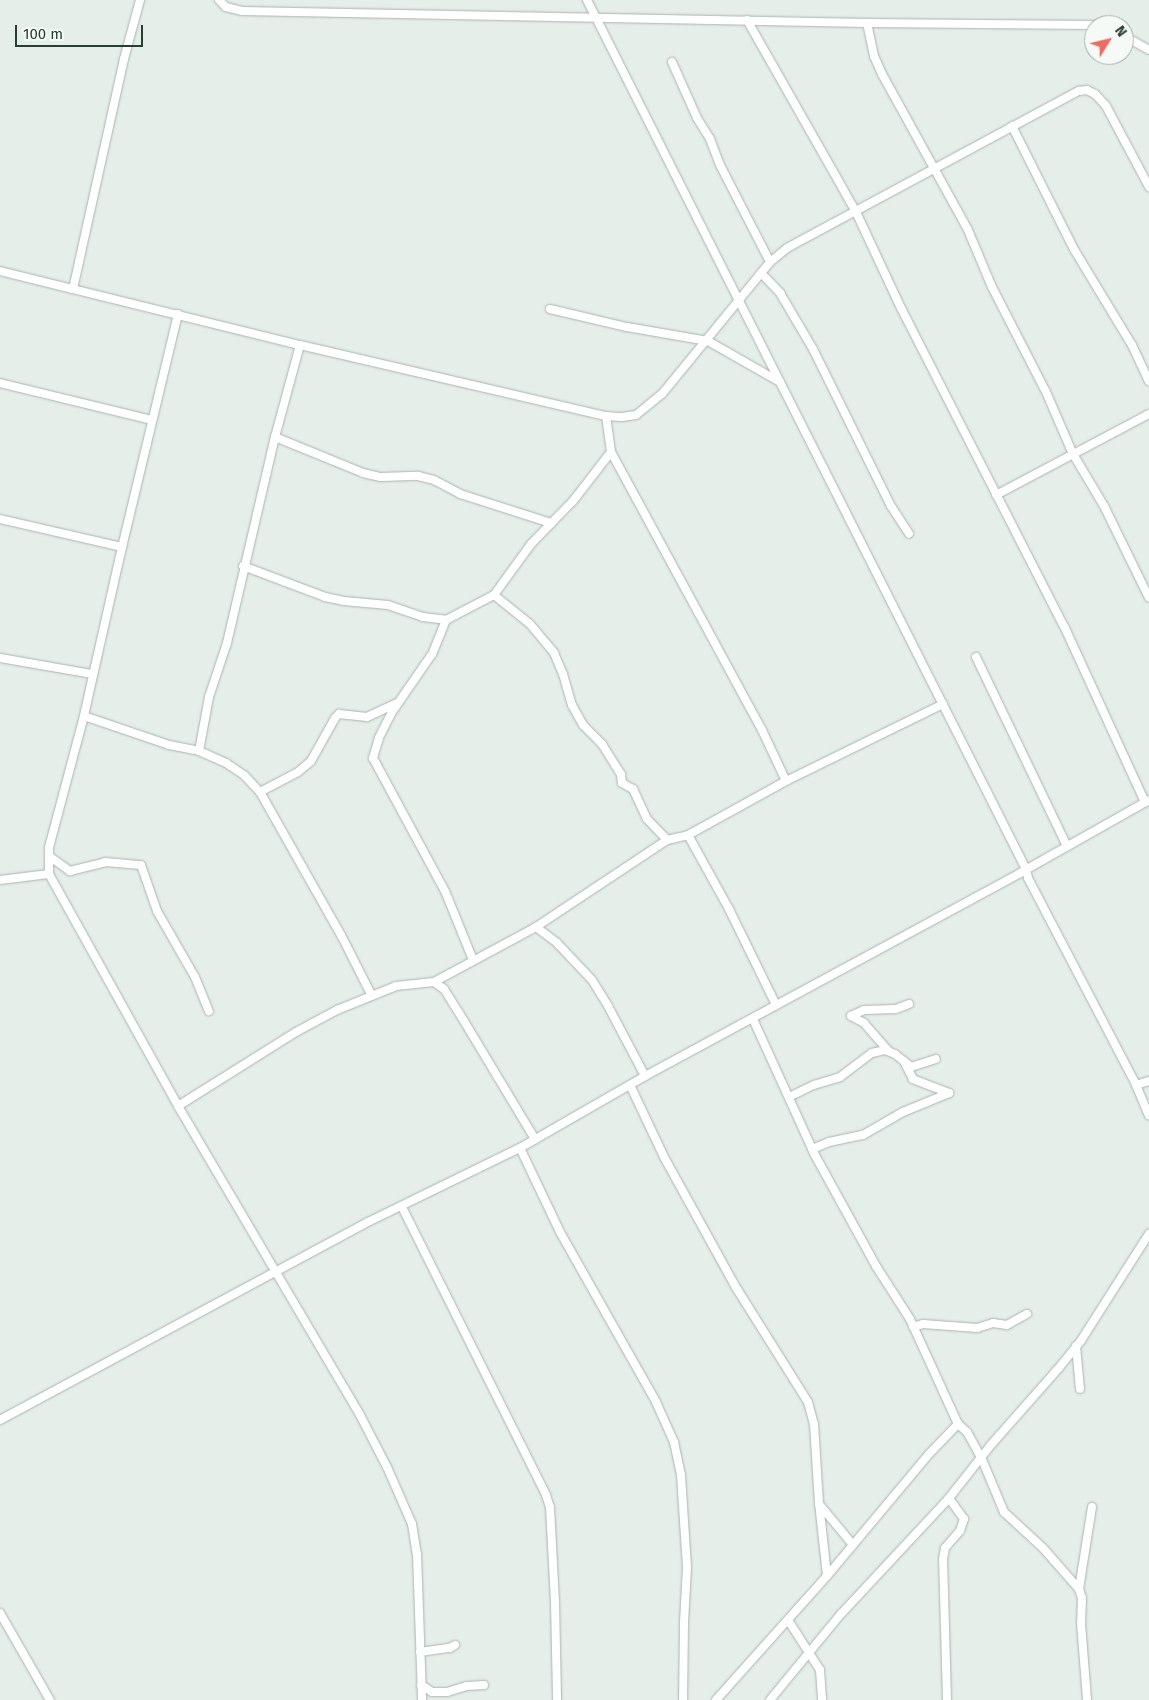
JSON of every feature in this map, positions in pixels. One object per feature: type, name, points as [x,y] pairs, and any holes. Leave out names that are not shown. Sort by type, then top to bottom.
[{"type":"street","points":[[73,289],[124,59],[140,0]]},
{"type":"street","points":[[219,0],[226,7],[242,11],[1084,26]]},
{"type":"street","points":[[587,0],[1026,869],[1028,878],[1136,1085],[1149,1115]]},
{"type":"street","points":[[0,1420],[368,1222],[520,1148],[645,1076],[753,1019],[1147,801],[1064,626],[901,308],[856,212],[747,20]]},
{"type":"street","points":[[867,23],[874,56],[936,168],[950,200],[968,230],[992,286],[1046,392],[1073,454],[1104,506],[1149,598]]},
{"type":"street","points":[[1134,42],[1149,50]]},
{"type":"street","points":[[672,62],[697,118],[710,139],[720,165],[770,262]]},
{"type":"street","points":[[0,271],[300,345],[606,416],[622,417],[636,415],[662,394],[708,341],[770,262],[787,248],[1079,91],[1088,90],[1095,94],[1106,106],[1149,187]]},
{"type":"street","points":[[1012,126],[1075,251],[1132,345],[1149,381]]},
{"type":"street","points":[[761,273],[780,293],[813,349],[891,506],[909,534]]},
{"type":"street","points":[[550,309],[627,327],[708,341],[780,382]]},
{"type":"street","points":[[178,314],[92,674],[84,716],[49,856],[49,874],[178,1106],[360,1415],[387,1468],[412,1524],[417,1554],[422,1700]]},
{"type":"street","points":[[198,751],[209,697],[227,643],[275,437],[300,345]]},
{"type":"street","points":[[0,383],[152,420]]},
{"type":"street","points":[[996,495],[1149,414]]},
{"type":"street","points":[[606,416],[611,452],[757,721],[786,781]]},
{"type":"street","points":[[275,437],[363,473],[381,477],[418,476],[434,480],[460,494],[550,523]]},
{"type":"street","points":[[244,566],[324,596],[344,601],[388,605],[423,617],[446,620],[494,595],[526,551],[550,523],[573,501],[611,452]]},
{"type":"street","points":[[0,519],[122,547]]},
{"type":"street","points":[[494,595],[530,624],[554,653],[563,674],[572,705],[583,725],[602,744],[621,774],[622,783],[633,789],[646,819],[667,840]]},
{"type":"street","points":[[446,620],[432,654],[399,702],[379,738],[373,758],[444,891],[473,960]]},
{"type":"street","points":[[0,658],[92,674]]},
{"type":"street","points":[[976,658],[1067,846]]},
{"type":"street","points":[[260,792],[298,772],[311,761],[339,714],[367,718],[399,702]]},
{"type":"street","points":[[178,1106],[296,1032],[337,1010],[396,986],[439,981],[473,960],[536,927],[667,840],[688,834],[786,781],[943,704]]},
{"type":"street","points":[[84,716],[169,745],[198,751],[232,767],[244,775],[260,792],[341,936],[372,996]]},
{"type":"street","points":[[688,834],[729,909],[776,1005]]},
{"type":"street","points":[[49,856],[70,871],[105,862],[141,865],[157,911],[195,977],[209,1011]]},
{"type":"street","points":[[0,880],[49,874]]},
{"type":"street","points":[[536,927],[569,954],[592,980],[645,1076]]},
{"type":"street","points":[[439,981],[535,1139]]},
{"type":"street","points":[[909,1004],[896,1009],[864,1010],[850,1016],[864,1023],[888,1051],[911,1067],[936,1059]]},
{"type":"street","points":[[753,1019],[812,1149],[876,1266],[914,1327],[958,1424],[968,1432],[981,1457],[1004,1512],[1043,1548],[1079,1589],[1082,1598],[1081,1623],[1087,1700]]},
{"type":"street","points":[[789,1097],[814,1085],[840,1077],[872,1054],[888,1051]]},
{"type":"street","points":[[812,1149],[829,1142],[864,1135],[903,1112],[950,1092],[914,1080],[904,1061]]},
{"type":"street","points":[[1136,1085],[1149,1081]]},
{"type":"street","points":[[630,1086],[664,1157],[737,1289],[808,1402],[814,1424],[819,1503],[827,1576]]},
{"type":"street","points":[[520,1148],[560,1232],[656,1402],[674,1442],[681,1475],[687,1567],[683,1700]]},
{"type":"street","points":[[402,1207],[546,1494],[550,1507],[555,1602],[557,1700]]},
{"type":"street","points":[[770,1700],[841,1614],[949,1498],[981,1457],[1076,1346],[1149,1234]]},
{"type":"street","points":[[914,1327],[923,1324],[977,1328],[993,1323],[1008,1325],[1027,1314]]},
{"type":"street","points":[[1076,1346],[1080,1389]]},
{"type":"street","points":[[716,1700],[827,1576],[929,1454],[958,1424]]},
{"type":"street","points":[[947,1700],[943,1560],[945,1548],[960,1532],[964,1519],[949,1498]]},
{"type":"street","points":[[819,1503],[853,1545]]},
{"type":"street","points":[[1079,1589],[1092,1507]]},
{"type":"street","points":[[0,1613],[50,1700]]},
{"type":"street","points":[[788,1620],[820,1670],[822,1700]]},
{"type":"street","points":[[420,1652],[450,1648],[456,1645]]},
{"type":"street","points":[[421,1685],[432,1692],[446,1692],[467,1686],[484,1684]]}]
